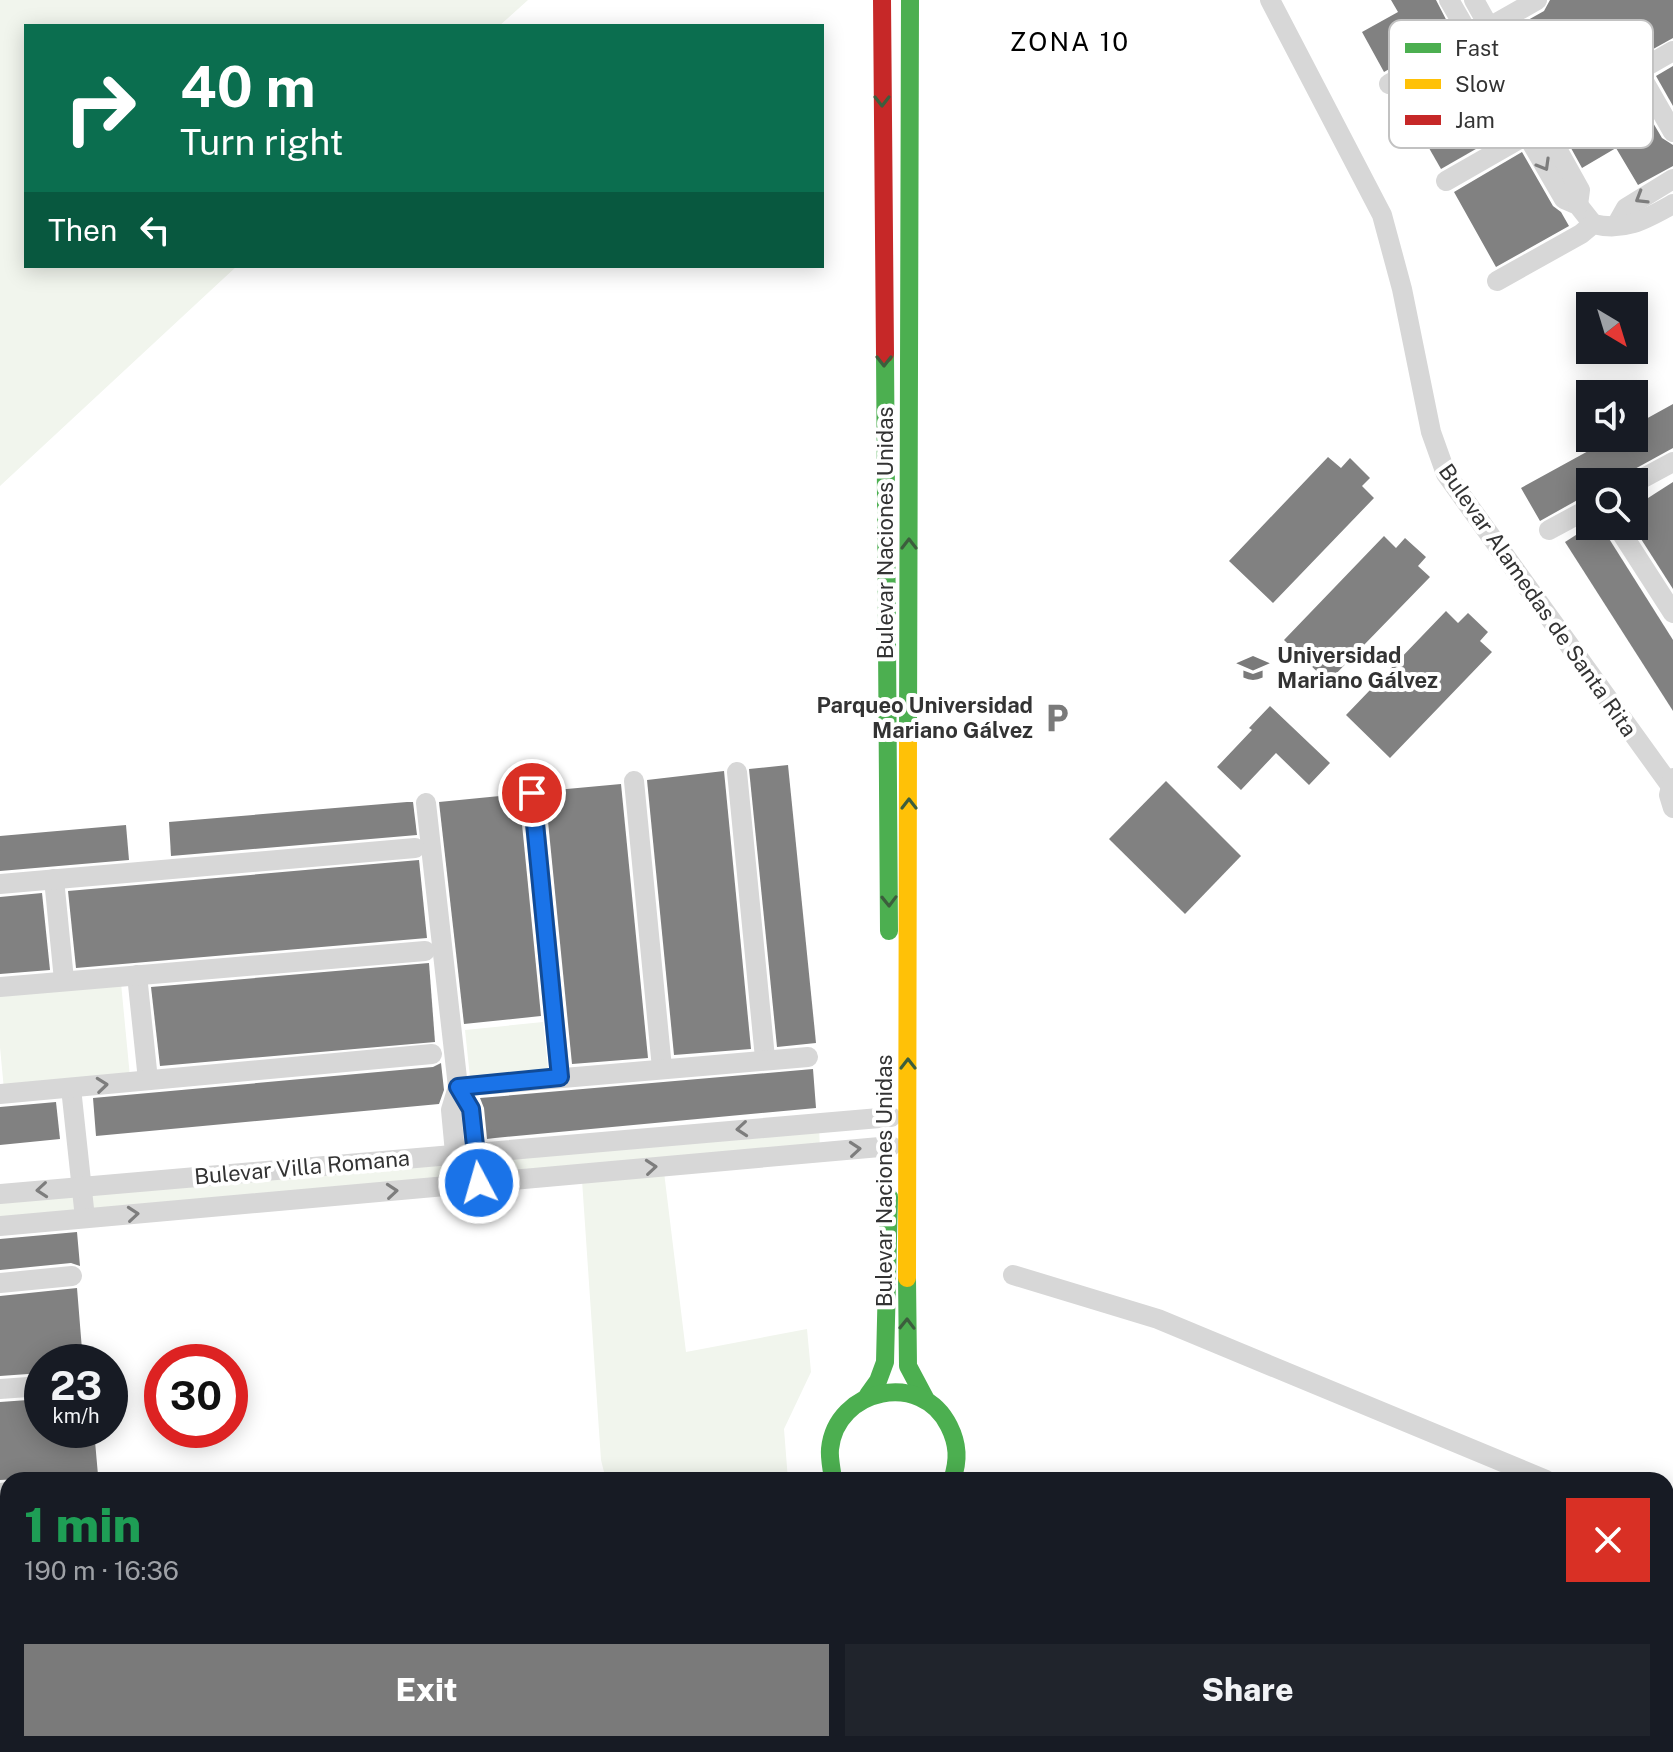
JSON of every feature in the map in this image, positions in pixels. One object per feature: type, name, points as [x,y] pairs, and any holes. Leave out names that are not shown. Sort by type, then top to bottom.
[{"type":"main road","name":"Bulevar Naciones Unidas","points":[[868,1395],[878,1381],[885,1362],[891,1146],[882,0]]},
{"type":"main road","name":"Bulevar Naciones Unidas","points":[[910,0],[907,1349],[908,1366],[925,1398],[942,1412],[953,1431],[958,1452],[954,1472]]},
{"type":"main road","points":[[882,23],[892,15],[899,15],[911,26]]},
{"type":"main road","points":[[831,1472],[831,1438],[844,1412],[868,1395],[897,1390],[925,1398]]},
{"type":"street","name":"Bulevar Alamedas de Santa Rita","points":[[1270,0],[1382,215],[1402,289],[1431,432],[1446,474],[1644,752],[1672,776]]},
{"type":"street","points":[[1449,0],[1461,20]]},
{"type":"street","points":[[1474,0],[1486,20]]},
{"type":"street","points":[[1502,20],[1537,0]]},
{"type":"street","points":[[1653,62],[1673,51]]},
{"type":"street","points":[[1653,97],[1673,132]]},
{"type":"street","points":[[1446,181],[1503,148]]},
{"type":"street","points":[[1544,148],[1564,199],[1578,205],[1593,224],[1636,224],[1673,204]]},
{"type":"street","points":[[1617,224],[1626,208],[1673,179]]},
{"type":"street","points":[[1497,281],[1581,234],[1593,224]]},
{"type":"street","points":[[1648,475],[1673,462]]},
{"type":"street","points":[[1549,530],[1576,516]]},
{"type":"street","points":[[1626,540],[1673,613]]},
{"type":"street","points":[[737,772],[765,1058]]},
{"type":"street","points":[[1672,776],[1669,795],[1673,808]]},
{"type":"street","points":[[634,781],[662,1068]]},
{"type":"street","points":[[532,793],[560,1077]]},
{"type":"street","points":[[426,803],[458,1087],[451,1110],[454,1153],[468,1184]]},
{"type":"street","points":[[0,884],[415,848]]},
{"type":"street","points":[[54,879],[64,980]]},
{"type":"street","points":[[0,987],[425,951]]},
{"type":"street","points":[[137,975],[148,1080]]},
{"type":"street","points":[[0,1094],[432,1054]]},
{"type":"street","points":[[458,1087],[765,1058],[808,1057]]},
{"type":"street","points":[[458,1087],[471,1109],[475,1151],[468,1184]]},
{"type":"street","points":[[71,1088],[85,1218]]},
{"type":"street","name":"Bulevar Villa Romana","points":[[0,1194],[891,1117]]},
{"type":"street","name":"Bulevar Villa Romana","points":[[0,1226],[891,1146]]},
{"type":"street","points":[[1013,1275],[1158,1319],[1527,1472]]},
{"type":"street","points":[[0,1283],[72,1276]]},
{"type":"street","points":[[0,1389],[24,1387]]},
{"type":"shaded area","points":[[0,0],[528,0],[501,24],[24,24],[24,268],[235,268],[0,486]]},
{"type":"shaded area","points":[[121,983],[130,1077],[4,1090],[0,995]]},
{"type":"shaded area","points":[[543,1022],[548,1069],[470,1077],[465,1030]]},
{"type":"shaded area","points":[[819,1123],[820,1152],[0,1226],[0,1194]]},
{"type":"shaded area","points":[[664,1172],[686,1352],[807,1329],[811,1372],[784,1429],[787,1472],[604,1472],[582,1180]]},
{"type":"building","points":[[1391,0],[1436,0],[1446,20],[1389,20],[1389,69],[1384,72],[1362,32],[1398,12]]},
{"type":"building","points":[[1550,0],[1673,0],[1673,38],[1653,49],[1653,20],[1528,20],[1544,11]]},
{"type":"building","points":[[1673,66],[1673,106],[1656,76]]},
{"type":"building","points":[[1653,123],[1662,138],[1673,145],[1673,166],[1638,185],[1616,148],[1653,148]]},
{"type":"building","points":[[1429,148],[1478,148],[1441,169]]},
{"type":"building","points":[[1571,148],[1616,148],[1582,168]]},
{"type":"building","points":[[1522,152],[1553,206],[1561,212],[1569,226],[1496,267],[1454,192]]},
{"type":"building","points":[[1673,404],[1673,448],[1637,468],[1576,468],[1576,501],[1540,521],[1521,488],[1587,452],[1648,452],[1648,418]]},
{"type":"building","points":[[1328,457],[1341,468],[1350,458],[1370,478],[1362,486],[1374,498],[1273,603],[1229,561]]},
{"type":"building","points":[[1673,482],[1673,589],[1642,540],[1648,540],[1648,498]]},
{"type":"building","points":[[1576,535],[1576,540],[1610,540],[1673,640],[1673,711],[1565,542]]},
{"type":"building","points":[[1384,536],[1396,548],[1405,538],[1426,557],[1418,566],[1430,577],[1328,682],[1284,640]]},
{"type":"building","points":[[1446,611],[1458,623],[1468,613],[1488,632],[1480,641],[1492,652],[1390,758],[1346,715]]},
{"type":"building","points":[[1270,706],[1330,763],[1309,785],[1276,753],[1241,790],[1217,767]]},
{"type":"building","points":[[788,765],[816,1043],[777,1047],[749,769]]},
{"type":"building","points":[[724,771],[751,1049],[674,1055],[647,780]]},
{"type":"building","points":[[1166,781],[1241,856],[1185,914],[1109,839]]},
{"type":"building","points":[[621,784],[648,1058],[572,1064],[545,791]]},
{"type":"building","points":[[519,794],[541,1016],[464,1024],[439,802]]},
{"type":"building","points":[[413,802],[417,835],[171,856],[169,822]]},
{"type":"building","points":[[126,825],[129,860],[0,871],[0,836]]},
{"type":"building","points":[[419,860],[427,938],[76,968],[68,891]]},
{"type":"building","points":[[42,893],[50,970],[0,974],[0,897]]},
{"type":"building","points":[[429,963],[435,1042],[160,1066],[151,987]]},
{"type":"building","points":[[441,1063],[444,1090],[439,1104],[96,1136],[93,1098],[433,1067]]},
{"type":"building","points":[[813,1069],[816,1108],[487,1139],[480,1098]]},
{"type":"building","points":[[56,1102],[60,1139],[0,1145],[0,1107]]},
{"type":"building","points":[[77,1232],[80,1266],[71,1263],[0,1270],[0,1239]]},
{"type":"building","points":[[77,1288],[82,1344],[24,1344],[24,1374],[0,1376],[0,1296]]},
{"type":"building","points":[[24,1400],[24,1448],[96,1448],[98,1472],[0,1472],[0,1402]]},
{"type":"traffic: fast","points":[[908,732],[910,0]]},
{"type":"traffic: fast","points":[[885,354],[889,931]]},
{"type":"traffic: fast","points":[[868,1395],[878,1381],[885,1362],[889,1197]]},
{"type":"traffic: fast","points":[[907,1278],[908,1366],[925,1398]]},
{"type":"traffic: fast","points":[[832,1472],[830,1449],[836,1428],[847,1412],[863,1400],[882,1394],[901,1393],[920,1397],[936,1408],[949,1426],[956,1452],[954,1472]]},
{"type":"traffic: slow","points":[[907,1278],[908,732]]},
{"type":"traffic: jam","points":[[882,0],[885,354]]},
{"type":"place","name":"Universidad Mariano Gálvez","points":[[1253,668]]},
{"type":"place","name":"Parqueo Universidad Mariano Gálvez","points":[[1057,718]]},
{"type":"district","name":"ZONA 10","points":[[1070,41]]},
{"type":"route","points":[[479,1183],[471,1109],[458,1087],[560,1077],[532,793]]}]
